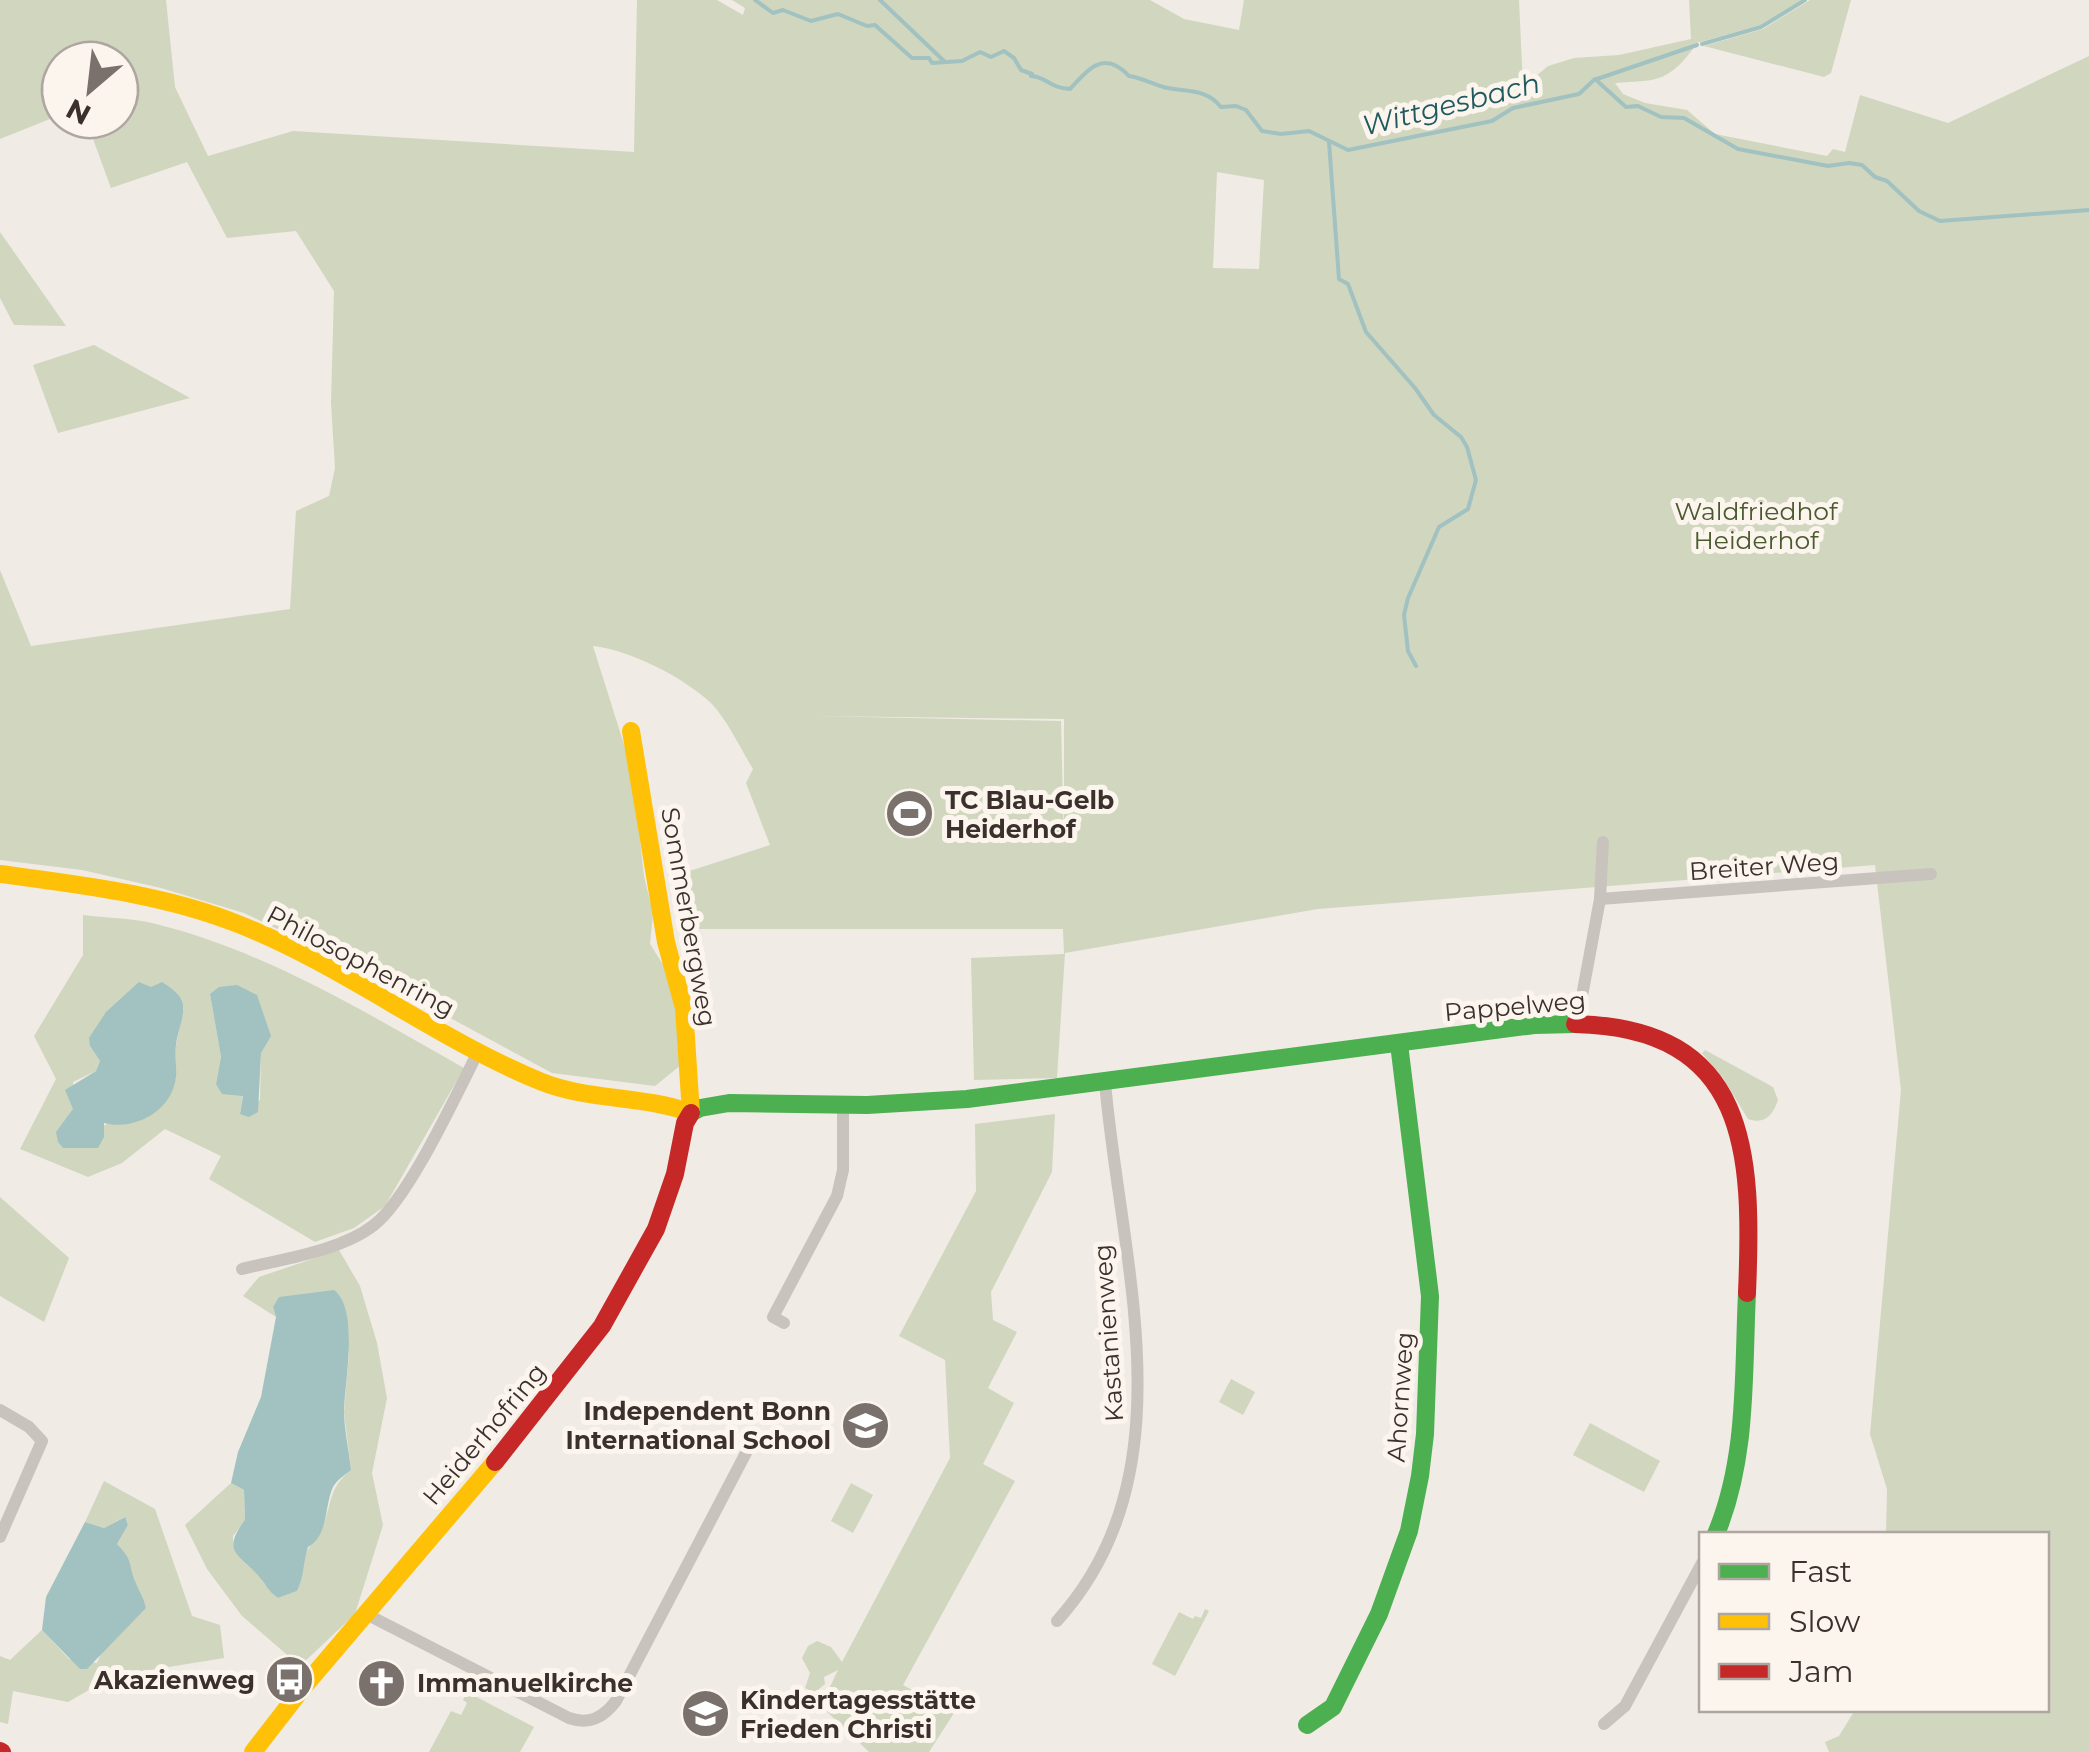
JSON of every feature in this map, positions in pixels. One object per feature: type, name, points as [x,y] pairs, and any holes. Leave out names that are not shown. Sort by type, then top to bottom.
[{"type":"street","name":"Sommerbergweg","points":[[630,731],[666,942],[677,972],[685,1018],[691,1112]]},
{"type":"street","points":[[1577,1023],[1600,900],[1603,842]]},
{"type":"street","name":"Philosophenring","points":[[0,874],[156,900],[238,924],[478,1052],[548,1084],[576,1093],[662,1101],[691,1112]]},
{"type":"street","name":"Breiter Weg","points":[[1600,900],[1931,874]]},
{"type":"street","name":"Pappelweg","points":[[691,1112],[729,1103],[843,1105],[968,1099],[1534,1025],[1623,1027],[1669,1041],[1697,1060],[1721,1090],[1740,1141],[1746,1210],[1740,1445],[1721,1532]]},
{"type":"street","name":"Ahornweg","points":[[1307,1725],[1333,1707],[1379,1614],[1409,1531],[1422,1462],[1430,1296],[1399,1044]]},
{"type":"street","points":[[242,1270],[318,1250],[375,1224],[415,1170],[478,1052]]},
{"type":"street","name":"Kastanienweg","points":[[1057,1621],[1082,1593],[1110,1544],[1136,1453],[1132,1290],[1105,1082]]},
{"type":"street","points":[[784,1323],[774,1317],[837,1196],[843,1170],[843,1105]]},
{"type":"street","name":"Heiderhofring","points":[[253,1752],[537,1412],[602,1326],[656,1229],[675,1174],[684,1123],[691,1112]]},
{"type":"street","points":[[0,1410],[30,1427],[42,1441],[0,1537]]},
{"type":"street","points":[[366,1614],[570,1718],[597,1718],[616,1702],[748,1449]]},
{"type":"street","points":[[1604,1724],[1625,1706],[1699,1569]]},
{"type":"green space","name":"Waldfriedhof Heiderhof","points":[[0,0],[166,0],[175,87],[208,156],[293,131],[634,152],[637,0],[717,0],[743,15],[745,8],[732,0],[1150,0],[1184,19],[1239,30],[1244,0],[1519,0],[1523,87],[1548,66],[1574,58],[1619,55],[1691,39],[1689,0],[1802,0],[1761,25],[1693,44],[1675,69],[1659,78],[1615,83],[1623,94],[1645,103],[1687,110],[1715,134],[1827,156],[1833,149],[1845,152],[1860,95],[1948,123],[2089,56],[2089,1752],[1829,1752],[1825,1742],[1839,1736],[1854,1712],[2049,1712],[2049,1532],[1886,1532],[1887,1489],[1870,1434],[1901,1090],[1875,865],[1318,909],[1065,953],[1057,1078],[974,1080],[971,958],[1064,954],[1063,929],[689,929],[674,876],[770,845],[746,783],[753,769],[723,718],[699,693],[639,659],[593,646],[632,770],[644,876],[653,914],[650,944],[662,963],[673,968],[681,1065],[655,1086],[552,1073],[343,960],[244,913],[82,870],[0,860],[0,570],[31,646],[290,609],[296,511],[329,496],[335,468],[331,403],[334,291],[296,231],[227,238],[187,162],[111,188],[93,140],[140,140],[140,40],[40,40],[40,123],[0,139]],"holes":[[[1217,172],[1264,180],[1259,269],[1213,268]],[[811,716],[1064,719],[1064,851],[1061,721]]]},
{"type":"green space","points":[[1810,0],[1851,0],[1831,73],[1824,77],[1704,46],[1763,29]]},
{"type":"green space","points":[[0,232],[66,326],[14,325],[0,298]]},
{"type":"green space","points":[[94,345],[190,398],[58,433],[33,365]]},
{"type":"green space","points":[[83,915],[144,921],[194,935],[313,985],[464,1068],[385,1206],[354,1228],[315,1242],[209,1179],[221,1156],[165,1129],[122,1163],[88,1177],[20,1149],[56,1079],[34,1036],[83,955]],"holes":[[[210,994],[261,1053],[260,1100],[240,1113],[243,1095],[216,1084],[221,1057]],[[184,1007],[174,1055],[176,1079],[102,1127],[73,1109],[73,1082],[96,1071],[100,1061],[90,1046]]]},
{"type":"green space","points":[[1705,1050],[1773,1087],[1778,1100],[1771,1114],[1764,1120],[1748,1119],[1702,1053]]},
{"type":"green space","points":[[1055,1114],[1052,1172],[991,1292],[993,1320],[1017,1332],[988,1388],[1014,1403],[983,1464],[1015,1481],[903,1685],[954,1713],[929,1752],[869,1752],[821,1706],[838,1670],[824,1677],[825,1684],[814,1693],[805,1688],[810,1673],[802,1658],[808,1646],[817,1641],[831,1647],[842,1662],[950,1458],[945,1360],[899,1336],[976,1191],[975,1124]]},
{"type":"green space","points":[[0,1197],[69,1258],[44,1322],[0,1296]]},
{"type":"green space","points":[[339,1250],[360,1286],[377,1343],[387,1398],[372,1473],[383,1525],[355,1614],[300,1666],[242,1616],[207,1569],[185,1525],[231,1483],[244,1490],[245,1521],[233,1536],[235,1549],[278,1598],[297,1591],[305,1555],[321,1530],[335,1489],[351,1470],[344,1412],[349,1354],[345,1314],[273,1307],[276,1317],[243,1296],[259,1277]]},
{"type":"green space","points":[[1231,1379],[1255,1392],[1243,1415],[1219,1402]]},
{"type":"green space","points":[[1590,1423],[1660,1461],[1644,1492],[1573,1455]]},
{"type":"green space","points":[[104,1481],[155,1509],[192,1616],[220,1625],[224,1658],[113,1676],[68,1702],[13,1691],[8,1724],[0,1722],[0,1656],[10,1660],[42,1630],[69,1659],[97,1663],[103,1649],[146,1608],[128,1559],[117,1544],[128,1525],[124,1517],[104,1528],[85,1522]]},
{"type":"green space","points":[[851,1483],[873,1495],[853,1533],[831,1521]]},
{"type":"green space","points":[[1205,1609],[1209,1611],[1175,1676],[1152,1664],[1179,1612],[1193,1619],[1201,1618]]},
{"type":"green space","points":[[467,1692],[534,1727],[520,1752],[429,1752],[451,1711],[461,1715]]},
{"type":"water","points":[[139,982],[151,987],[162,982],[182,1001],[173,1089],[160,1109],[150,1116],[128,1124],[104,1123],[104,1137],[98,1148],[63,1148],[56,1132],[73,1109],[65,1090],[96,1071],[100,1061],[89,1038],[106,1012]]},
{"type":"water","points":[[237,985],[257,995],[271,1036],[261,1053],[258,1112],[249,1117],[240,1114],[243,1096],[222,1094],[216,1084],[221,1057],[210,994],[219,987]]},
{"type":"water","points":[[334,1290],[347,1313],[349,1330],[344,1414],[351,1470],[333,1487],[323,1528],[308,1547],[297,1591],[278,1598],[236,1553],[234,1540],[245,1520],[244,1490],[231,1483],[238,1452],[261,1397],[276,1317],[273,1307],[279,1297]]},
{"type":"water","points":[[125,1517],[128,1525],[117,1544],[129,1559],[146,1608],[87,1669],[80,1669],[42,1630],[46,1597],[85,1522],[104,1528]]},
{"type":"waterway","name":"Wittgesbach","points":[[755,0],[773,13],[783,10],[811,21],[838,14],[867,26],[875,25],[912,58],[929,58],[932,63],[962,61],[980,52],[991,57],[1004,51],[1021,70],[1063,88],[1070,89],[1098,64],[1112,64],[1129,76],[1203,94],[1221,107],[1246,110],[1262,131],[1309,131],[1348,150],[1492,121],[1513,108],[1579,94],[1595,79],[1626,107],[1638,106],[1661,117],[1684,118],[1738,149],[1828,166],[1862,165],[1875,177],[1887,181],[1919,211],[1940,221],[2089,210]]},
{"type":"waterway","name":"Wittgesbach","points":[[880,0],[944,61]]},
{"type":"waterway","points":[[1702,44],[1761,27],[1805,0]]},
{"type":"waterway","points":[[1597,79],[1697,45]]},
{"type":"waterway","points":[[1329,142],[1339,279],[1348,284],[1366,332],[1434,415],[1461,437],[1476,480],[1468,509],[1439,527],[1408,598],[1404,615],[1408,651],[1416,666]]},
{"type":"traffic: fast","points":[[691,1113],[729,1103],[867,1105],[967,1099],[1534,1025],[1575,1024]]},
{"type":"traffic: fast","points":[[1307,1725],[1333,1707],[1379,1614],[1409,1531],[1420,1476],[1430,1296],[1399,1044]]},
{"type":"traffic: fast","points":[[1717,1532],[1739,1445],[1747,1293]]},
{"type":"traffic: slow","points":[[631,731],[666,942],[684,1008],[691,1113]]},
{"type":"traffic: slow","points":[[0,874],[121,892],[210,914],[316,960],[465,1045],[542,1082],[691,1113]]},
{"type":"traffic: slow","points":[[253,1752],[495,1462]]},
{"type":"traffic: jam","points":[[1575,1024],[1633,1031],[1676,1048],[1707,1074],[1729,1107],[1741,1147],[1747,1192],[1747,1293]]},
{"type":"traffic: jam","points":[[495,1462],[602,1326],[656,1229],[691,1113]]},
{"type":"place","name":"TC Blau-Gelb Heiderhof","points":[[910,814]]},
{"type":"place","name":"Independent Bonn International School","points":[[866,1425]]},
{"type":"place","name":"Akazienweg","points":[[290,1680]]},
{"type":"place","name":"Immanuelkirche","points":[[382,1683]]},
{"type":"place","name":"Kindertagesstätte Frieden Christi","points":[[705,1714]]}]
